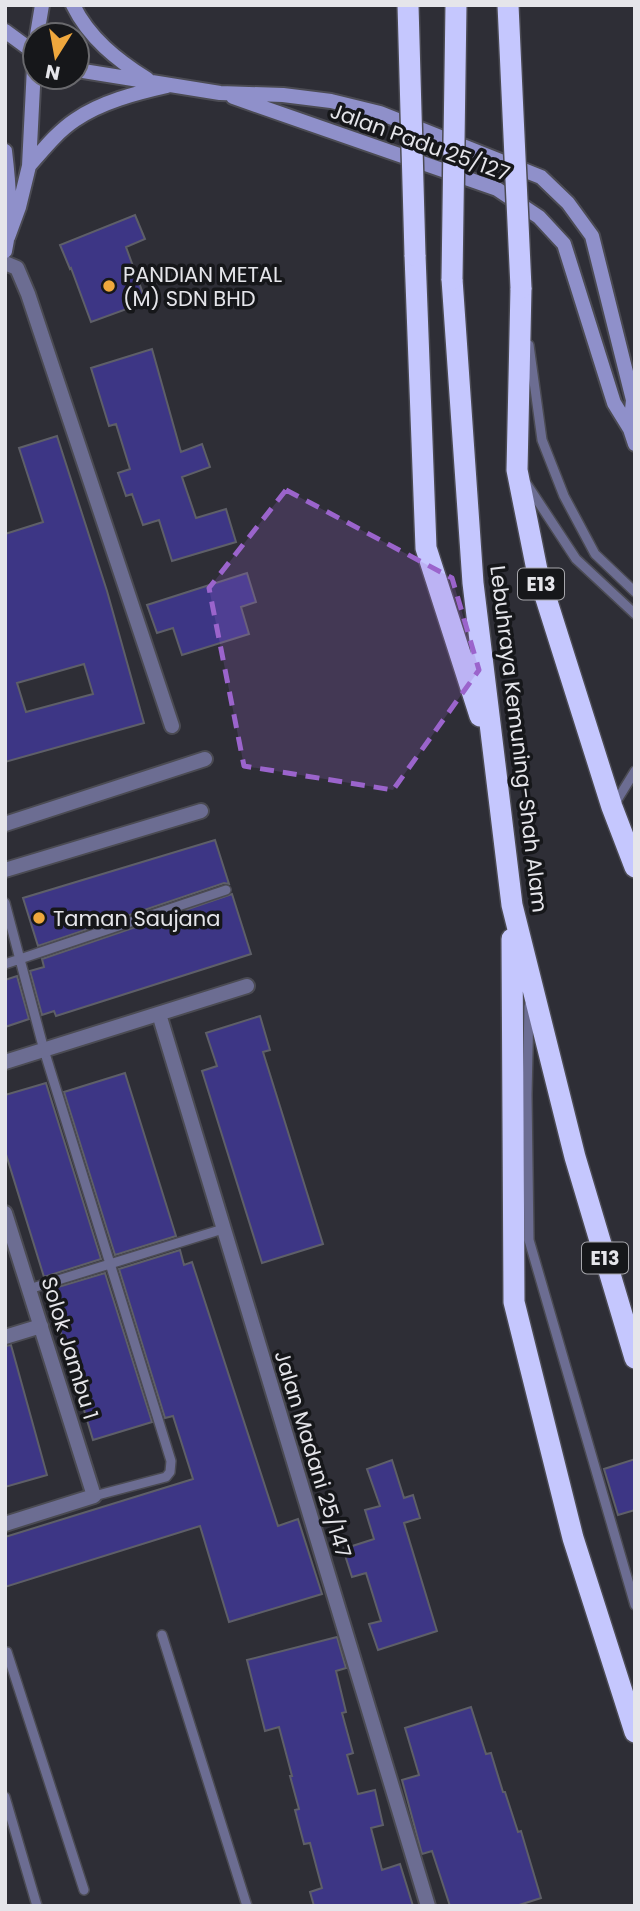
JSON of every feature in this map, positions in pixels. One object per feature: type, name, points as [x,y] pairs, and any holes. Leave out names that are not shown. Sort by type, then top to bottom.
[{"type":"highway","points":[[408,5],[426,548],[495,765]]},
{"type":"highway","name":"Lebuhraya Kemuning-Shah Alam","points":[[456,5],[452,279],[473,583],[512,905],[575,1157],[635,1358]]},
{"type":"highway","name":"E13","points":[[508,5],[521,288]]},
{"type":"highway","name":"Lebuhraya Kemuning-Shah Alam","points":[[521,288],[517,470],[537,570],[612,807],[635,866]]},
{"type":"highway","points":[[512,905],[513,1302],[573,1538],[635,1732]]},
{"type":"street","points":[[74,5],[87,30],[100,43],[124,64],[151,81]]},
{"type":"street","points":[[5,31],[21,43]]},
{"type":"street","name":"Jalan Padu 25/127","points":[[91,72],[220,93],[497,189],[539,217],[564,244],[614,403],[630,429],[635,444]]},
{"type":"street","points":[[29,166],[50,141],[75,120],[136,93],[175,85]]},
{"type":"street","points":[[7,244],[29,166],[33,91]]},
{"type":"street","name":"Jalan Padu 25/127","points":[[220,93],[283,94],[331,101],[380,113],[541,177],[568,203],[592,236],[633,400],[630,429]]},
{"type":"street","points":[[5,151],[7,244]]},
{"type":"street","points":[[5,263],[17,268],[29,293],[172,726]]},
{"type":"street","points":[[5,824],[205,759]]},
{"type":"street","points":[[5,870],[201,811]]},
{"type":"street","points":[[5,1062],[247,986]]},
{"type":"street","name":"Jalan Madani 25/147","points":[[159,1014],[428,1906]]},
{"type":"street","name":"Solok Jambu 1","points":[[5,1213],[94,1496]]},
{"type":"street","points":[[5,1336],[41,1326]]},
{"type":"street","points":[[5,1524],[94,1496]]},
{"type":"lane","points":[[521,288],[542,440],[564,496],[595,554],[635,592]]},
{"type":"lane","points":[[517,470],[576,559],[635,614]]},
{"type":"lane","points":[[612,807],[635,771]]},
{"type":"lane","points":[[5,964],[226,890]]},
{"type":"lane","points":[[5,903],[44,1050],[171,1461],[170,1472],[166,1477],[94,1496]]},
{"type":"lane","points":[[530,977],[527,1095],[529,1240],[635,1605]]},
{"type":"lane","points":[[29,1289],[223,1229]]},
{"type":"lane","points":[[162,1635],[247,1906]]},
{"type":"lane","points":[[5,1652],[84,1890]]},
{"type":"lane","points":[[5,1797],[37,1906]]},
{"type":"highlighted area","points":[[286,490],[452,578],[479,670],[393,790],[244,766],[209,588]]},
{"type":"building","points":[[135,215],[145,239],[126,247],[146,302],[91,322],[60,245]]},
{"type":"building","points":[[152,349],[181,452],[202,444],[210,467],[182,477],[196,518],[226,509],[236,542],[172,561],[159,520],[143,525],[132,494],[126,496],[118,473],[130,469],[116,424],[109,426],[91,368]]},
{"type":"building","points":[[57,436],[107,591],[144,723],[5,762],[5,534],[43,522],[19,448]],"holes":[[[84,664],[93,694],[26,712],[17,683]]]},
{"type":"building","points":[[247,573],[256,602],[241,607],[249,634],[182,655],[173,628],[157,633],[147,605]]},
{"type":"building","points":[[215,840],[229,884],[224,883],[38,946],[23,898]]},
{"type":"building","points":[[232,894],[251,954],[56,1016],[54,1011],[42,1015],[30,971],[44,967],[42,959]]},
{"type":"building","points":[[17,976],[29,1019],[5,1027],[5,980]]},
{"type":"building","points":[[260,1016],[270,1050],[263,1052],[323,1244],[262,1263],[202,1071],[217,1066],[206,1033]]},
{"type":"building","points":[[125,1073],[176,1236],[115,1255],[64,1092]]},
{"type":"building","points":[[46,1083],[101,1259],[44,1277],[5,1151],[5,1095]]},
{"type":"building","points":[[180,1250],[184,1265],[192,1262],[278,1526],[298,1519],[322,1594],[229,1622],[200,1526],[5,1587],[5,1537],[193,1479],[173,1416],[165,1418],[119,1269]]},
{"type":"building","points":[[105,1273],[152,1422],[93,1440],[48,1290]]},
{"type":"building","points":[[11,1345],[47,1475],[5,1487],[5,1346]]},
{"type":"building","points":[[635,1459],[635,1510],[618,1515],[604,1469]]},
{"type":"building","points":[[392,1460],[404,1498],[413,1495],[420,1518],[404,1523],[437,1631],[378,1650],[369,1624],[381,1621],[366,1573],[352,1577],[343,1549],[374,1539],[365,1510],[380,1506],[367,1469]]},
{"type":"building","points":[[337,1637],[346,1668],[336,1671],[346,1712],[342,1713],[353,1753],[347,1755],[358,1794],[375,1790],[383,1825],[371,1828],[382,1870],[400,1864],[413,1906],[314,1906],[310,1892],[322,1888],[310,1843],[304,1844],[295,1810],[299,1809],[292,1776],[279,1727],[265,1731],[247,1660]]},
{"type":"building","points":[[471,1707],[486,1754],[491,1753],[518,1832],[521,1831],[541,1898],[516,1906],[450,1906],[432,1851],[422,1854],[402,1780],[419,1775],[405,1728]]},
{"type":"place","name":"PANDIAN METAL (M) SDN BHD","points":[[109,286]]},
{"type":"place","name":"Taman Saujana","points":[[39,918]]}]
